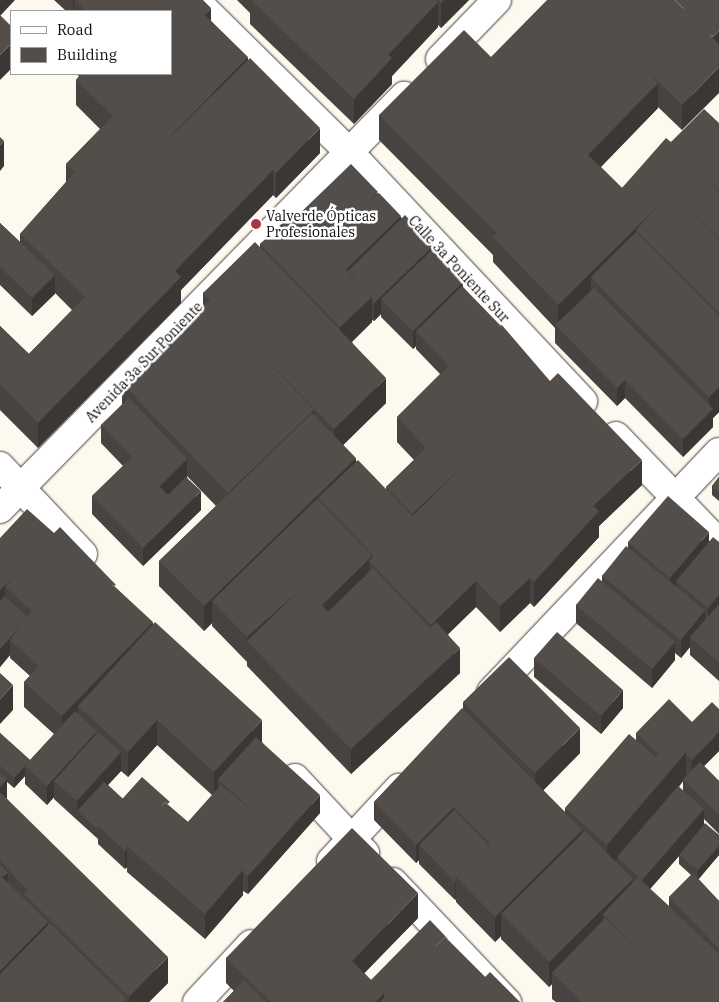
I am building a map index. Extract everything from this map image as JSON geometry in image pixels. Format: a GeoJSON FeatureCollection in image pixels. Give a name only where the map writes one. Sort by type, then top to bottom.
{"type":"FeatureCollection","features":[{"type":"Feature","properties":{"kind":"street","name":"Calle 3a Poniente Sur"},"geometry":{"type":"LineString","coordinates":[[195,0],[349,152],[719,543]]}},
{"type":"Feature","properties":{"kind":"street","name":"Avenida 3a Sur Poniente"},"geometry":{"type":"LineString","coordinates":[[0,509],[498,0]]}},
{"type":"Feature","properties":{"kind":"street"},"geometry":{"type":"LineString","coordinates":[[475,708],[719,452]]}},
{"type":"Feature","properties":{"kind":"street"},"geometry":{"type":"LineString","coordinates":[[0,466],[102,574]]}},
{"type":"Feature","properties":{"kind":"street"},"geometry":{"type":"LineString","coordinates":[[277,760],[507,1002]]}},
{"type":"Feature","properties":{"kind":"street"},"geometry":{"type":"LineString","coordinates":[[311,881],[420,766]]}},
{"type":"Feature","properties":{"kind":"street"},"geometry":{"type":"LineString","coordinates":[[197,1002],[271,924]]}},
{"type":"Feature","properties":{"kind":"building"},"geometry":{"type":"Polygon","coordinates":[[[75,0],[154,0],[144,10],[85,10],[75,0]]]}},
{"type":"Feature","properties":{"kind":"building"},"geometry":{"type":"Polygon","coordinates":[[[154,0],[203,0],[211,8],[205,15],[248,57],[152,155],[250,58],[320,128],[276,173],[273,170],[175,271],[181,277],[38,423],[0,383],[85,297],[20,234],[75,172],[66,164],[113,116],[76,80],[81,75],[172,75],[172,10],[144,10],[154,0]]]}},
{"type":"Feature","properties":{"kind":"building"},"geometry":{"type":"Polygon","coordinates":[[[251,0],[436,0],[438,2],[388,55],[392,58],[354,99],[251,0]]]}},
{"type":"Feature","properties":{"kind":"building"},"geometry":{"type":"Polygon","coordinates":[[[547,0],[675,0],[719,44],[719,67],[682,105],[650,73],[658,83],[588,155],[622,188],[666,138],[671,142],[704,109],[719,123],[719,190],[698,170],[719,191],[719,239],[672,192],[719,240],[719,313],[636,230],[657,207],[558,305],[493,237],[497,233],[379,115],[464,30],[491,57],[547,0]]]}},
{"type":"Feature","properties":{"kind":"building"},"geometry":{"type":"Polygon","coordinates":[[[675,0],[719,0],[719,31],[712,37],[675,0]]]}},
{"type":"Feature","properties":{"kind":"building"},"geometry":{"type":"Polygon","coordinates":[[[0,15],[10,25],[10,45],[0,55],[0,15]]]}},
{"type":"Feature","properties":{"kind":"building"},"geometry":{"type":"Polygon","coordinates":[[[0,137],[4,141],[0,145],[0,137]]]}},
{"type":"Feature","properties":{"kind":"building"},"geometry":{"type":"Polygon","coordinates":[[[351,164],[378,192],[364,206],[379,193],[401,216],[346,269],[296,217],[351,164]]]}},
{"type":"Feature","properties":{"kind":"building"},"geometry":{"type":"Polygon","coordinates":[[[293,213],[372,297],[340,327],[260,244],[293,213]]]}},
{"type":"Feature","properties":{"kind":"building"},"geometry":{"type":"Polygon","coordinates":[[[405,215],[434,245],[374,303],[372,302],[372,297],[348,271],[405,215]]]}},
{"type":"Feature","properties":{"kind":"building"},"geometry":{"type":"Polygon","coordinates":[[[0,223],[55,275],[32,298],[0,267],[0,223]]]}},
{"type":"Feature","properties":{"kind":"building"},"geometry":{"type":"Polygon","coordinates":[[[636,232],[719,316],[719,387],[709,397],[591,277],[636,232]]]}},
{"type":"Feature","properties":{"kind":"building"},"geometry":{"type":"Polygon","coordinates":[[[255,242],[386,378],[334,429],[223,314],[314,410],[228,493],[122,383],[210,300],[203,293],[255,242]]]}},
{"type":"Feature","properties":{"kind":"building"},"geometry":{"type":"Polygon","coordinates":[[[432,250],[463,282],[413,331],[381,299],[432,250]]]}},
{"type":"Feature","properties":{"kind":"building"},"geometry":{"type":"Polygon","coordinates":[[[462,286],[500,325],[456,368],[452,363],[449,366],[416,331],[462,286]]]}},
{"type":"Feature","properties":{"kind":"building"},"geometry":{"type":"Polygon","coordinates":[[[594,288],[713,409],[683,439],[625,380],[617,388],[555,325],[594,288]]]}},
{"type":"Feature","properties":{"kind":"building"},"geometry":{"type":"Polygon","coordinates":[[[501,324],[550,381],[558,373],[642,460],[593,506],[599,511],[534,582],[530,578],[500,606],[476,581],[431,625],[369,561],[374,556],[318,498],[358,460],[412,516],[475,455],[412,514],[386,487],[426,448],[397,417],[452,363],[456,368],[501,324]]]}},
{"type":"Feature","properties":{"kind":"building"},"geometry":{"type":"Polygon","coordinates":[[[0,326],[29,354],[0,383],[0,326]]]}},
{"type":"Feature","properties":{"kind":"building"},"geometry":{"type":"Polygon","coordinates":[[[129,398],[187,459],[160,486],[143,470],[168,495],[186,477],[201,491],[143,548],[92,496],[132,457],[101,425],[129,398]]]}},
{"type":"Feature","properties":{"kind":"building"},"geometry":{"type":"Polygon","coordinates":[[[312,413],[356,458],[204,606],[159,561],[312,413]]]}},
{"type":"Feature","properties":{"kind":"building"},"geometry":{"type":"Polygon","coordinates":[[[719,477],[719,492],[712,486],[719,477]]]}},
{"type":"Feature","properties":{"kind":"building"},"geometry":{"type":"Polygon","coordinates":[[[668,496],[709,532],[670,578],[628,542],[668,496]]]}},
{"type":"Feature","properties":{"kind":"building"},"geometry":{"type":"Polygon","coordinates":[[[317,499],[372,556],[322,605],[328,612],[373,568],[430,628],[436,622],[460,648],[351,749],[247,641],[304,586],[247,637],[212,601],[317,499]]]}},
{"type":"Feature","properties":{"kind":"building"},"geometry":{"type":"Polygon","coordinates":[[[27,509],[54,533],[60,527],[116,585],[113,585],[39,666],[10,640],[32,611],[5,587],[14,577],[0,590],[0,538],[27,509]]]}},
{"type":"Feature","properties":{"kind":"building"},"geometry":{"type":"Polygon","coordinates":[[[713,537],[719,542],[719,595],[708,608],[676,581],[713,537]]]}},
{"type":"Feature","properties":{"kind":"building"},"geometry":{"type":"Polygon","coordinates":[[[626,546],[705,610],[681,640],[602,576],[626,546]]]}},
{"type":"Feature","properties":{"kind":"building"},"geometry":{"type":"Polygon","coordinates":[[[598,578],[675,642],[652,669],[576,605],[598,578]]]}},
{"type":"Feature","properties":{"kind":"building"},"geometry":{"type":"Polygon","coordinates":[[[113,585],[153,622],[62,716],[24,682],[113,585]]]}},
{"type":"Feature","properties":{"kind":"building"},"geometry":{"type":"Polygon","coordinates":[[[4,596],[28,617],[19,629],[0,610],[0,599],[4,596]]]}},
{"type":"Feature","properties":{"kind":"building"},"geometry":{"type":"Polygon","coordinates":[[[719,604],[719,663],[690,637],[719,604]]]}},
{"type":"Feature","properties":{"kind":"building"},"geometry":{"type":"Polygon","coordinates":[[[0,610],[19,628],[0,649],[0,610]]]}},
{"type":"Feature","properties":{"kind":"building"},"geometry":{"type":"Polygon","coordinates":[[[155,622],[262,720],[214,772],[157,720],[128,752],[78,706],[155,622]]]}},
{"type":"Feature","properties":{"kind":"building"},"geometry":{"type":"Polygon","coordinates":[[[557,632],[623,690],[601,716],[534,658],[557,632]]]}},
{"type":"Feature","properties":{"kind":"building"},"geometry":{"type":"Polygon","coordinates":[[[509,657],[580,728],[535,773],[463,702],[509,657]]]}},
{"type":"Feature","properties":{"kind":"building"},"geometry":{"type":"Polygon","coordinates":[[[0,673],[13,685],[0,699],[0,673]]]}},
{"type":"Feature","properties":{"kind":"building"},"geometry":{"type":"Polygon","coordinates":[[[669,699],[692,722],[712,702],[719,709],[719,732],[692,760],[671,739],[658,754],[636,733],[669,699]]]}},
{"type":"Feature","properties":{"kind":"building"},"geometry":{"type":"Polygon","coordinates":[[[462,708],[543,790],[490,843],[454,807],[416,845],[374,802],[462,708]]]}},
{"type":"Feature","properties":{"kind":"building"},"geometry":{"type":"Polygon","coordinates":[[[75,711],[97,731],[47,786],[25,766],[75,711]]]}},
{"type":"Feature","properties":{"kind":"building"},"geometry":{"type":"Polygon","coordinates":[[[98,732],[121,752],[77,801],[54,781],[98,732]]]}},
{"type":"Feature","properties":{"kind":"building"},"geometry":{"type":"Polygon","coordinates":[[[0,733],[30,760],[14,778],[0,766],[0,733]]]}},
{"type":"Feature","properties":{"kind":"building"},"geometry":{"type":"Polygon","coordinates":[[[629,734],[656,757],[671,739],[686,752],[607,845],[565,808],[629,734]]]}},
{"type":"Feature","properties":{"kind":"building"},"geometry":{"type":"Polygon","coordinates":[[[256,737],[320,795],[248,876],[188,822],[221,785],[261,818],[218,779],[256,737]]]}},
{"type":"Feature","properties":{"kind":"building"},"geometry":{"type":"Polygon","coordinates":[[[700,762],[719,781],[719,815],[683,779],[700,762]]]}},
{"type":"Feature","properties":{"kind":"building"},"geometry":{"type":"Polygon","coordinates":[[[0,773],[7,779],[0,787],[0,773]]]}},
{"type":"Feature","properties":{"kind":"building"},"geometry":{"type":"Polygon","coordinates":[[[142,777],[170,802],[167,804],[165,802],[127,846],[125,851],[98,826],[142,777]]]}},
{"type":"Feature","properties":{"kind":"building"},"geometry":{"type":"Polygon","coordinates":[[[104,782],[123,799],[98,826],[98,829],[77,811],[104,782]]]}},
{"type":"Feature","properties":{"kind":"building"},"geometry":{"type":"Polygon","coordinates":[[[678,786],[704,809],[642,880],[617,857],[678,786]]]}},
{"type":"Feature","properties":{"kind":"building"},"geometry":{"type":"Polygon","coordinates":[[[543,790],[582,830],[495,917],[456,877],[543,790]]]}},
{"type":"Feature","properties":{"kind":"building"},"geometry":{"type":"Polygon","coordinates":[[[0,792],[168,957],[129,997],[24,894],[27,890],[0,860],[0,792]]]}},
{"type":"Feature","properties":{"kind":"building"},"geometry":{"type":"Polygon","coordinates":[[[165,802],[243,870],[205,914],[127,846],[165,802]]]}},
{"type":"Feature","properties":{"kind":"building"},"geometry":{"type":"Polygon","coordinates":[[[454,810],[488,844],[456,877],[455,882],[419,845],[454,810]]]}},
{"type":"Feature","properties":{"kind":"building"},"geometry":{"type":"Polygon","coordinates":[[[705,823],[719,835],[719,846],[698,870],[679,855],[705,823]]]}},
{"type":"Feature","properties":{"kind":"building"},"geometry":{"type":"Polygon","coordinates":[[[352,828],[418,893],[352,961],[384,993],[375,1002],[271,1002],[226,958],[352,828]]]}},
{"type":"Feature","properties":{"kind":"building"},"geometry":{"type":"Polygon","coordinates":[[[585,831],[633,879],[549,962],[501,914],[585,831]]]}},
{"type":"Feature","properties":{"kind":"building"},"geometry":{"type":"Polygon","coordinates":[[[0,864],[8,873],[2,877],[48,922],[0,971],[0,864]]]}},
{"type":"Feature","properties":{"kind":"building"},"geometry":{"type":"Polygon","coordinates":[[[693,873],[719,901],[719,949],[669,897],[693,873]]]}},
{"type":"Feature","properties":{"kind":"building"},"geometry":{"type":"Polygon","coordinates":[[[638,877],[719,954],[719,1002],[582,1002],[552,973],[605,918],[646,956],[603,914],[638,877]]]}},
{"type":"Feature","properties":{"kind":"building"},"geometry":{"type":"Polygon","coordinates":[[[430,920],[448,939],[445,937],[385,998],[384,993],[371,980],[430,920]]]}},
{"type":"Feature","properties":{"kind":"building"},"geometry":{"type":"Polygon","coordinates":[[[50,923],[126,998],[123,1002],[0,1002],[0,974],[50,923]]]}},
{"type":"Feature","properties":{"kind":"building"},"geometry":{"type":"Polygon","coordinates":[[[445,937],[485,977],[490,972],[520,1002],[380,1002],[445,937]]]}},
{"type":"Feature","properties":{"kind":"building"},"geometry":{"type":"Polygon","coordinates":[[[244,980],[266,1002],[223,1002],[244,980]]]}},
{"type":"Feature","properties":{"kind":"place","name":"Valverde Ópticas Profesionales"},"geometry":{"type":"Point","coordinates":[256,224]}}]}
